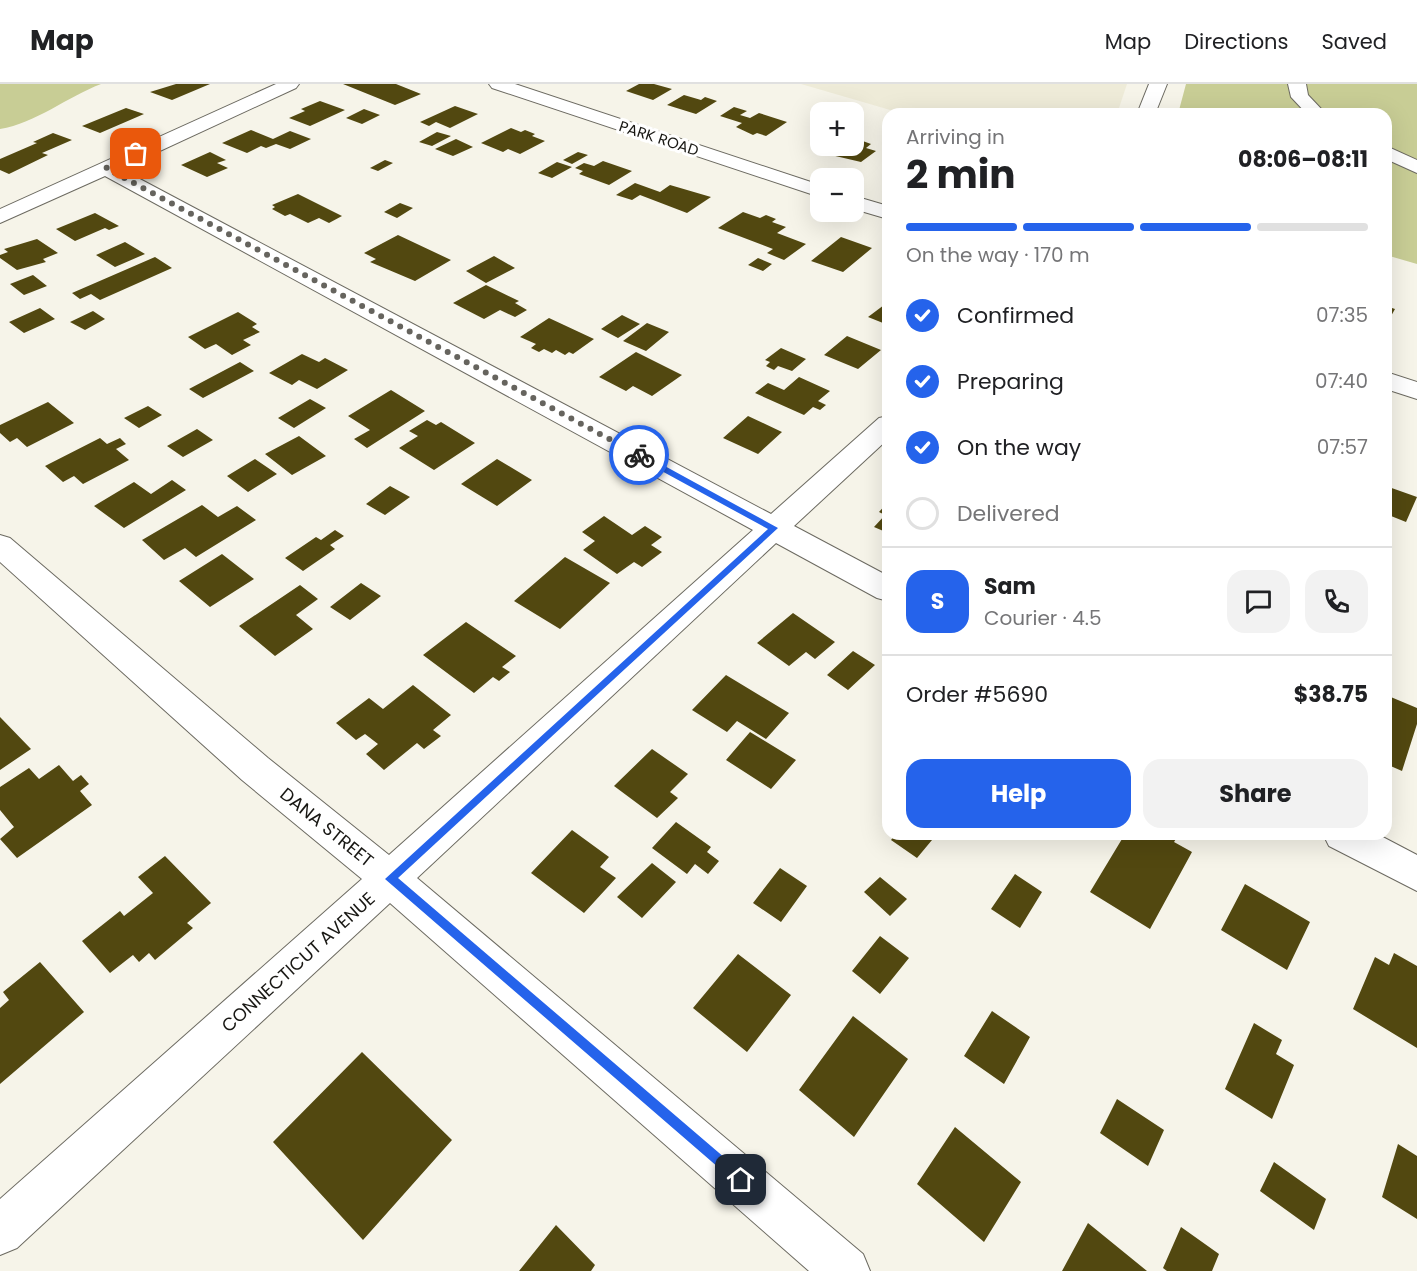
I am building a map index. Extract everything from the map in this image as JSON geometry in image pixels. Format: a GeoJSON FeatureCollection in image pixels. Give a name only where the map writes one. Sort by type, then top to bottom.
{"type":"FeatureCollection","features":[{"type":"Feature","properties":{"kind":"street"},"geometry":{"type":"LineString","coordinates":[[1,215],[290,84]]}},
{"type":"Feature","properties":{"kind":"street","name":"PARK ROAD"},"geometry":{"type":"LineString","coordinates":[[498,84],[810,188]]}},
{"type":"Feature","properties":{"kind":"street"},"geometry":{"type":"LineString","coordinates":[[1148,108],[1158,84]]}},
{"type":"Feature","properties":{"kind":"street"},"geometry":{"type":"LineString","coordinates":[[1297,84],[1300,97],[1311,108]]}},
{"type":"Feature","properties":{"kind":"street"},"geometry":{"type":"LineString","coordinates":[[1392,155],[1417,167]]}},
{"type":"Feature","properties":{"kind":"street"},"geometry":{"type":"LineString","coordinates":[[106,168],[882,587]]}},
{"type":"Feature","properties":{"kind":"street"},"geometry":{"type":"LineString","coordinates":[[864,205],[882,211]]}},
{"type":"Feature","properties":{"kind":"street"},"geometry":{"type":"LineString","coordinates":[[1392,382],[1417,391]]}},
{"type":"Feature","properties":{"kind":"street","name":"CONNECTICUT AVENUE"},"geometry":{"type":"LineString","coordinates":[[0,1231],[882,429]]}},
{"type":"Feature","properties":{"kind":"street","name":"DANA STREET"},"geometry":{"type":"LineString","coordinates":[[0,545],[255,770],[390,879],[846,1271]]}},
{"type":"Feature","properties":{"kind":"street"},"geometry":{"type":"LineString","coordinates":[[1353,840],[1417,874]]}},
{"type":"Feature","properties":{"kind":"shaded area"},"geometry":{"type":"Polygon","coordinates":[[[801,84],[1127,84],[1119,108],[883,108],[801,84]]]}},
{"type":"Feature","properties":{"kind":"green space"},"geometry":{"type":"Polygon","coordinates":[[[0,84],[101,84],[39,116],[0,129],[0,84]]]}},
{"type":"Feature","properties":{"kind":"green space"},"geometry":{"type":"Polygon","coordinates":[[[1186,84],[1417,84],[1417,264],[1392,257],[1392,108],[1180,108],[1186,84]]]}},
{"type":"Feature","properties":{"kind":"building"},"geometry":{"type":"Polygon","coordinates":[[[176,84],[210,84],[172,100],[150,92],[176,84]]]}},
{"type":"Feature","properties":{"kind":"building"},"geometry":{"type":"Polygon","coordinates":[[[343,84],[396,84],[421,94],[395,105],[343,84]]]}},
{"type":"Feature","properties":{"kind":"building"},"geometry":{"type":"Polygon","coordinates":[[[639,84],[654,84],[672,89],[653,100],[626,91],[639,84]]]}},
{"type":"Feature","properties":{"kind":"building"},"geometry":{"type":"Polygon","coordinates":[[[684,95],[701,100],[705,97],[717,101],[696,114],[667,105],[684,95]]]}},
{"type":"Feature","properties":{"kind":"building"},"geometry":{"type":"Polygon","coordinates":[[[320,101],[345,110],[310,126],[289,118],[305,111],[301,109],[320,101]]]}},
{"type":"Feature","properties":{"kind":"building"},"geometry":{"type":"Polygon","coordinates":[[[455,106],[478,114],[450,128],[436,122],[429,126],[420,122],[455,106]]]}},
{"type":"Feature","properties":{"kind":"building"},"geometry":{"type":"Polygon","coordinates":[[[734,107],[747,111],[740,115],[750,118],[759,113],[787,122],[766,136],[757,133],[753,135],[736,127],[742,123],[720,116],[734,107]]]}},
{"type":"Feature","properties":{"kind":"building"},"geometry":{"type":"Polygon","coordinates":[[[126,108],[144,114],[100,133],[82,126],[126,108]]]}},
{"type":"Feature","properties":{"kind":"building"},"geometry":{"type":"Polygon","coordinates":[[[364,109],[380,115],[362,124],[346,118],[364,109]]]}},
{"type":"Feature","properties":{"kind":"building"},"geometry":{"type":"Polygon","coordinates":[[[511,128],[521,132],[525,130],[535,134],[532,136],[545,141],[520,154],[508,149],[503,152],[481,143],[511,128]]]}},
{"type":"Feature","properties":{"kind":"building"},"geometry":{"type":"Polygon","coordinates":[[[251,130],[273,139],[290,131],[311,139],[290,149],[276,144],[266,148],[261,146],[247,153],[222,143],[251,130]]]}},
{"type":"Feature","properties":{"kind":"building"},"geometry":{"type":"Polygon","coordinates":[[[437,132],[451,136],[432,146],[419,142],[437,132]]]}},
{"type":"Feature","properties":{"kind":"building"},"geometry":{"type":"Polygon","coordinates":[[[53,133],[72,140],[42,153],[48,155],[9,174],[0,170],[0,159],[37,143],[33,142],[53,133]]]}},
{"type":"Feature","properties":{"kind":"building"},"geometry":{"type":"Polygon","coordinates":[[[456,139],[473,147],[453,156],[435,149],[456,139]]]}},
{"type":"Feature","properties":{"kind":"building"},"geometry":{"type":"Polygon","coordinates":[[[864,141],[871,144],[866,148],[876,151],[861,162],[835,156],[864,156],[864,141]]]}},
{"type":"Feature","properties":{"kind":"building"},"geometry":{"type":"Polygon","coordinates":[[[210,152],[226,160],[217,163],[228,168],[207,177],[181,165],[210,152]]]}},
{"type":"Feature","properties":{"kind":"building"},"geometry":{"type":"Polygon","coordinates":[[[578,152],[588,155],[572,164],[563,160],[578,152]]]}},
{"type":"Feature","properties":{"kind":"building"},"geometry":{"type":"Polygon","coordinates":[[[385,160],[393,163],[378,171],[370,168],[385,160]]]}},
{"type":"Feature","properties":{"kind":"building"},"geometry":{"type":"Polygon","coordinates":[[[603,161],[632,171],[609,185],[579,174],[583,171],[575,168],[584,163],[594,166],[603,161]]]}},
{"type":"Feature","properties":{"kind":"building"},"geometry":{"type":"Polygon","coordinates":[[[557,162],[572,167],[552,178],[538,173],[557,162]]]}},
{"type":"Feature","properties":{"kind":"building"},"geometry":{"type":"Polygon","coordinates":[[[635,183],[660,192],[670,185],[711,197],[687,213],[640,195],[632,200],[616,195],[635,183]]]}},
{"type":"Feature","properties":{"kind":"building"},"geometry":{"type":"Polygon","coordinates":[[[298,194],[342,216],[329,223],[319,218],[308,223],[290,214],[285,216],[272,209],[275,207],[272,205],[298,194]]]}},
{"type":"Feature","properties":{"kind":"building"},"geometry":{"type":"Polygon","coordinates":[[[400,203],[413,208],[397,218],[384,212],[400,203]]]}},
{"type":"Feature","properties":{"kind":"building"},"geometry":{"type":"Polygon","coordinates":[[[743,212],[760,218],[766,215],[776,219],[772,222],[786,227],[777,233],[806,244],[784,260],[767,253],[773,249],[718,228],[743,212]]]}},
{"type":"Feature","properties":{"kind":"building"},"geometry":{"type":"Polygon","coordinates":[[[95,213],[119,226],[109,230],[105,228],[75,241],[56,229],[95,213]]]}},
{"type":"Feature","properties":{"kind":"building"},"geometry":{"type":"Polygon","coordinates":[[[398,235],[451,260],[415,281],[370,262],[376,259],[364,253],[398,235]]]}},
{"type":"Feature","properties":{"kind":"building"},"geometry":{"type":"Polygon","coordinates":[[[841,237],[872,248],[843,272],[811,261],[841,237]]]}},
{"type":"Feature","properties":{"kind":"building"},"geometry":{"type":"Polygon","coordinates":[[[37,239],[58,253],[43,259],[46,262],[17,270],[0,258],[0,255],[8,252],[4,249],[37,239]]]}},
{"type":"Feature","properties":{"kind":"building"},"geometry":{"type":"Polygon","coordinates":[[[125,242],[145,254],[115,267],[96,255],[125,242]]]}},
{"type":"Feature","properties":{"kind":"building"},"geometry":{"type":"Polygon","coordinates":[[[494,256],[515,268],[486,283],[466,271],[494,256]]]}},
{"type":"Feature","properties":{"kind":"building"},"geometry":{"type":"Polygon","coordinates":[[[155,257],[172,268],[100,300],[91,294],[80,299],[72,293],[155,257]]]}},
{"type":"Feature","properties":{"kind":"building"},"geometry":{"type":"Polygon","coordinates":[[[758,258],[772,264],[763,271],[748,265],[758,258]]]}},
{"type":"Feature","properties":{"kind":"building"},"geometry":{"type":"Polygon","coordinates":[[[33,275],[47,286],[24,295],[10,284],[33,275]]]}},
{"type":"Feature","properties":{"kind":"building"},"geometry":{"type":"Polygon","coordinates":[[[486,285],[519,301],[515,303],[527,310],[515,317],[500,310],[484,319],[453,303],[486,285]]]}},
{"type":"Feature","properties":{"kind":"building"},"geometry":{"type":"Polygon","coordinates":[[[882,306],[882,323],[868,317],[882,306]]]}},
{"type":"Feature","properties":{"kind":"building"},"geometry":{"type":"Polygon","coordinates":[[[40,308],[55,319],[24,333],[9,322],[40,308]]]}},
{"type":"Feature","properties":{"kind":"building"},"geometry":{"type":"Polygon","coordinates":[[[93,311],[105,319],[85,330],[70,322],[93,311]]]}},
{"type":"Feature","properties":{"kind":"building"},"geometry":{"type":"Polygon","coordinates":[[[238,312],[257,324],[252,327],[260,332],[243,340],[251,345],[232,355],[216,344],[205,349],[188,337],[238,312]]]}},
{"type":"Feature","properties":{"kind":"building"},"geometry":{"type":"Polygon","coordinates":[[[622,315],[640,324],[618,338],[601,329],[622,315]]]}},
{"type":"Feature","properties":{"kind":"building"},"geometry":{"type":"Polygon","coordinates":[[[549,318],[594,339],[573,354],[569,352],[565,355],[556,350],[552,353],[544,349],[539,352],[531,348],[536,344],[520,337],[549,318]]]}},
{"type":"Feature","properties":{"kind":"building"},"geometry":{"type":"Polygon","coordinates":[[[647,323],[669,332],[646,351],[623,341],[647,323]]]}},
{"type":"Feature","properties":{"kind":"building"},"geometry":{"type":"Polygon","coordinates":[[[847,336],[881,350],[858,369],[824,355],[847,336]]]}},
{"type":"Feature","properties":{"kind":"building"},"geometry":{"type":"Polygon","coordinates":[[[781,348],[806,359],[792,371],[778,366],[774,370],[766,366],[770,362],[765,360],[781,348]]]}},
{"type":"Feature","properties":{"kind":"building"},"geometry":{"type":"Polygon","coordinates":[[[636,352],[682,375],[652,396],[633,386],[626,391],[599,377],[636,352]]]}},
{"type":"Feature","properties":{"kind":"building"},"geometry":{"type":"Polygon","coordinates":[[[302,354],[319,362],[325,358],[348,370],[317,389],[299,380],[292,385],[269,373],[302,354]]]}},
{"type":"Feature","properties":{"kind":"building"},"geometry":{"type":"Polygon","coordinates":[[[240,362],[254,371],[203,398],[189,389],[240,362]]]}},
{"type":"Feature","properties":{"kind":"building"},"geometry":{"type":"Polygon","coordinates":[[[799,377],[830,391],[818,401],[826,405],[820,410],[813,407],[804,415],[755,393],[768,383],[784,390],[799,377]]]}},
{"type":"Feature","properties":{"kind":"building"},"geometry":{"type":"Polygon","coordinates":[[[391,390],[425,411],[367,448],[354,439],[370,430],[348,416],[391,390]]]}},
{"type":"Feature","properties":{"kind":"building"},"geometry":{"type":"Polygon","coordinates":[[[310,399],[326,408],[294,428],[278,418],[310,399]]]}},
{"type":"Feature","properties":{"kind":"building"},"geometry":{"type":"Polygon","coordinates":[[[48,402],[74,423],[27,447],[17,438],[10,442],[0,433],[0,425],[48,402]]]}},
{"type":"Feature","properties":{"kind":"building"},"geometry":{"type":"Polygon","coordinates":[[[148,406],[162,415],[139,428],[124,418],[148,406]]]}},
{"type":"Feature","properties":{"kind":"building"},"geometry":{"type":"Polygon","coordinates":[[[748,416],[782,432],[758,454],[723,438],[748,416]]]}},
{"type":"Feature","properties":{"kind":"building"},"geometry":{"type":"Polygon","coordinates":[[[427,420],[436,425],[441,422],[475,443],[434,470],[399,448],[418,436],[409,431],[427,420]]]}},
{"type":"Feature","properties":{"kind":"building"},"geometry":{"type":"Polygon","coordinates":[[[197,429],[213,440],[183,457],[167,446],[197,429]]]}},
{"type":"Feature","properties":{"kind":"building"},"geometry":{"type":"Polygon","coordinates":[[[299,436],[326,456],[292,475],[265,454],[299,436]]]}},
{"type":"Feature","properties":{"kind":"building"},"geometry":{"type":"Polygon","coordinates":[[[100,438],[107,444],[120,438],[126,444],[116,449],[129,460],[83,484],[74,476],[63,482],[45,466],[100,438]]]}},
{"type":"Feature","properties":{"kind":"building"},"geometry":{"type":"Polygon","coordinates":[[[255,459],[277,474],[248,492],[227,476],[255,459]]]}},
{"type":"Feature","properties":{"kind":"building"},"geometry":{"type":"Polygon","coordinates":[[[497,459],[532,480],[497,506],[461,484],[497,459]]]}},
{"type":"Feature","properties":{"kind":"building"},"geometry":{"type":"Polygon","coordinates":[[[172,480],[186,490],[124,528],[94,506],[134,482],[151,494],[172,480]]]}},
{"type":"Feature","properties":{"kind":"building"},"geometry":{"type":"Polygon","coordinates":[[[390,486],[410,497],[385,515],[366,504],[390,486]]]}},
{"type":"Feature","properties":{"kind":"building"},"geometry":{"type":"Polygon","coordinates":[[[1392,488],[1417,497],[1406,522],[1392,516],[1392,488]]]}},
{"type":"Feature","properties":{"kind":"building"},"geometry":{"type":"Polygon","coordinates":[[[202,505],[218,517],[237,506],[256,520],[196,557],[185,548],[164,560],[142,540],[202,505]]]}},
{"type":"Feature","properties":{"kind":"building"},"geometry":{"type":"Polygon","coordinates":[[[604,516],[632,535],[645,526],[662,537],[651,545],[662,552],[642,567],[634,562],[617,574],[583,550],[595,541],[582,532],[604,516]]]}},
{"type":"Feature","properties":{"kind":"building"},"geometry":{"type":"Polygon","coordinates":[[[882,518],[882,530],[874,527],[882,518]]]}},
{"type":"Feature","properties":{"kind":"building"},"geometry":{"type":"Polygon","coordinates":[[[335,530],[344,536],[330,545],[335,549],[303,571],[285,558],[316,537],[321,540],[335,530]]]}},
{"type":"Feature","properties":{"kind":"building"},"geometry":{"type":"Polygon","coordinates":[[[222,554],[254,579],[210,607],[179,581],[222,554]]]}},
{"type":"Feature","properties":{"kind":"building"},"geometry":{"type":"Polygon","coordinates":[[[565,557],[610,583],[560,629],[514,601],[565,557]]]}},
{"type":"Feature","properties":{"kind":"building"},"geometry":{"type":"Polygon","coordinates":[[[361,583],[381,596],[350,620],[330,607],[361,583]]]}},
{"type":"Feature","properties":{"kind":"building"},"geometry":{"type":"Polygon","coordinates":[[[300,585],[318,599],[296,615],[313,629],[275,656],[239,626],[300,585]]]}},
{"type":"Feature","properties":{"kind":"building"},"geometry":{"type":"Polygon","coordinates":[[[793,613],[835,642],[815,659],[806,652],[789,666],[757,643],[793,613]]]}},
{"type":"Feature","properties":{"kind":"building"},"geometry":{"type":"Polygon","coordinates":[[[466,622],[516,656],[502,667],[510,672],[499,681],[493,677],[474,693],[423,655],[466,622]]]}},
{"type":"Feature","properties":{"kind":"building"},"geometry":{"type":"Polygon","coordinates":[[[853,651],[875,665],[848,690],[827,675],[853,651]]]}},
{"type":"Feature","properties":{"kind":"building"},"geometry":{"type":"Polygon","coordinates":[[[726,675],[789,713],[766,739],[737,721],[727,732],[692,710],[726,675]]]}},
{"type":"Feature","properties":{"kind":"building"},"geometry":{"type":"Polygon","coordinates":[[[413,685],[451,715],[433,730],[441,736],[424,749],[417,743],[384,770],[366,754],[378,744],[365,734],[356,740],[336,723],[369,698],[383,709],[413,685]]]}},
{"type":"Feature","properties":{"kind":"building"},"geometry":{"type":"Polygon","coordinates":[[[1392,698],[1417,708],[1417,724],[1402,771],[1392,767],[1392,698]]]}},
{"type":"Feature","properties":{"kind":"building"},"geometry":{"type":"Polygon","coordinates":[[[0,717],[31,749],[0,770],[0,717]]]}},
{"type":"Feature","properties":{"kind":"building"},"geometry":{"type":"Polygon","coordinates":[[[750,732],[796,760],[771,789],[726,760],[750,732]]]}},
{"type":"Feature","properties":{"kind":"building"},"geometry":{"type":"Polygon","coordinates":[[[652,749],[688,774],[670,792],[678,798],[657,818],[614,786],[652,749]]]}},
{"type":"Feature","properties":{"kind":"building"},"geometry":{"type":"Polygon","coordinates":[[[59,765],[73,781],[81,775],[89,784],[80,791],[92,805],[17,858],[0,839],[14,827],[0,810],[0,787],[29,768],[39,779],[59,765]]]}},
{"type":"Feature","properties":{"kind":"building"},"geometry":{"type":"Polygon","coordinates":[[[676,822],[711,847],[707,852],[719,861],[708,874],[695,864],[687,874],[652,848],[676,822]]]}},
{"type":"Feature","properties":{"kind":"building"},"geometry":{"type":"Polygon","coordinates":[[[572,830],[609,857],[600,867],[616,878],[584,913],[531,873],[572,830]]]}},
{"type":"Feature","properties":{"kind":"building"},"geometry":{"type":"Polygon","coordinates":[[[891,840],[932,840],[917,858],[891,840]]]}},
{"type":"Feature","properties":{"kind":"building"},"geometry":{"type":"Polygon","coordinates":[[[1121,840],[1175,840],[1174,842],[1192,852],[1150,929],[1090,892],[1121,840]]]}},
{"type":"Feature","properties":{"kind":"building"},"geometry":{"type":"Polygon","coordinates":[[[165,856],[211,903],[187,923],[193,928],[155,960],[149,953],[139,962],[133,955],[110,973],[82,941],[120,911],[124,916],[153,893],[138,877],[165,856]]]}},
{"type":"Feature","properties":{"kind":"building"},"geometry":{"type":"Polygon","coordinates":[[[652,863],[676,882],[642,918],[617,897],[652,863]]]}},
{"type":"Feature","properties":{"kind":"building"},"geometry":{"type":"Polygon","coordinates":[[[780,868],[807,886],[781,922],[753,903],[780,868]]]}},
{"type":"Feature","properties":{"kind":"building"},"geometry":{"type":"Polygon","coordinates":[[[1015,874],[1042,892],[1020,928],[991,909],[1015,874]]]}},
{"type":"Feature","properties":{"kind":"building"},"geometry":{"type":"Polygon","coordinates":[[[880,877],[907,899],[890,916],[864,892],[880,877]]]}},
{"type":"Feature","properties":{"kind":"building"},"geometry":{"type":"Polygon","coordinates":[[[1245,884],[1310,922],[1287,970],[1221,930],[1245,884]]]}},
{"type":"Feature","properties":{"kind":"building"},"geometry":{"type":"Polygon","coordinates":[[[880,936],[909,958],[880,994],[852,971],[880,936]]]}},
{"type":"Feature","properties":{"kind":"building"},"geometry":{"type":"Polygon","coordinates":[[[1394,953],[1417,966],[1417,1048],[1353,1009],[1375,957],[1389,965],[1394,953]]]}},
{"type":"Feature","properties":{"kind":"building"},"geometry":{"type":"Polygon","coordinates":[[[738,954],[791,995],[747,1052],[693,1008],[738,954]]]}},
{"type":"Feature","properties":{"kind":"building"},"geometry":{"type":"Polygon","coordinates":[[[40,962],[84,1012],[0,1084],[0,1008],[9,1000],[3,992],[40,962]]]}},
{"type":"Feature","properties":{"kind":"building"},"geometry":{"type":"Polygon","coordinates":[[[992,1011],[1030,1037],[1004,1084],[964,1056],[992,1011]]]}},
{"type":"Feature","properties":{"kind":"building"},"geometry":{"type":"Polygon","coordinates":[[[853,1016],[908,1059],[854,1137],[799,1090],[853,1016]]]}},
{"type":"Feature","properties":{"kind":"building"},"geometry":{"type":"Polygon","coordinates":[[[1254,1023],[1282,1040],[1276,1054],[1294,1065],[1272,1119],[1225,1089],[1254,1023]]]}},
{"type":"Feature","properties":{"kind":"building"},"geometry":{"type":"Polygon","coordinates":[[[362,1052],[452,1140],[363,1240],[273,1142],[362,1052]]]}},
{"type":"Feature","properties":{"kind":"building"},"geometry":{"type":"Polygon","coordinates":[[[1117,1099],[1164,1130],[1148,1166],[1100,1133],[1117,1099]]]}},
{"type":"Feature","properties":{"kind":"building"},"geometry":{"type":"Polygon","coordinates":[[[955,1127],[1021,1182],[984,1242],[917,1184],[955,1127]]]}},
{"type":"Feature","properties":{"kind":"building"},"geometry":{"type":"Polygon","coordinates":[[[1398,1144],[1417,1156],[1417,1219],[1382,1197],[1398,1144]]]}},
{"type":"Feature","properties":{"kind":"building"},"geometry":{"type":"Polygon","coordinates":[[[1274,1162],[1326,1199],[1314,1230],[1260,1191],[1274,1162]]]}},
{"type":"Feature","properties":{"kind":"building"},"geometry":{"type":"Polygon","coordinates":[[[1088,1223],[1147,1271],[1062,1271],[1088,1223]]]}},
{"type":"Feature","properties":{"kind":"building"},"geometry":{"type":"Polygon","coordinates":[[[556,1225],[595,1265],[591,1271],[519,1271],[556,1225]]]}},
{"type":"Feature","properties":{"kind":"building"},"geometry":{"type":"Polygon","coordinates":[[[1181,1227],[1219,1254],[1212,1271],[1167,1271],[1163,1268],[1181,1227]]]}},
{"type":"Feature","properties":{"kind":"way so far"},"geometry":{"type":"LineString","coordinates":[[136,154],[106,168],[639,455]]}},
{"type":"Feature","properties":{"kind":"route"},"geometry":{"type":"LineString","coordinates":[[639,455],[774,528],[390,879],[741,1180]]}}]}
